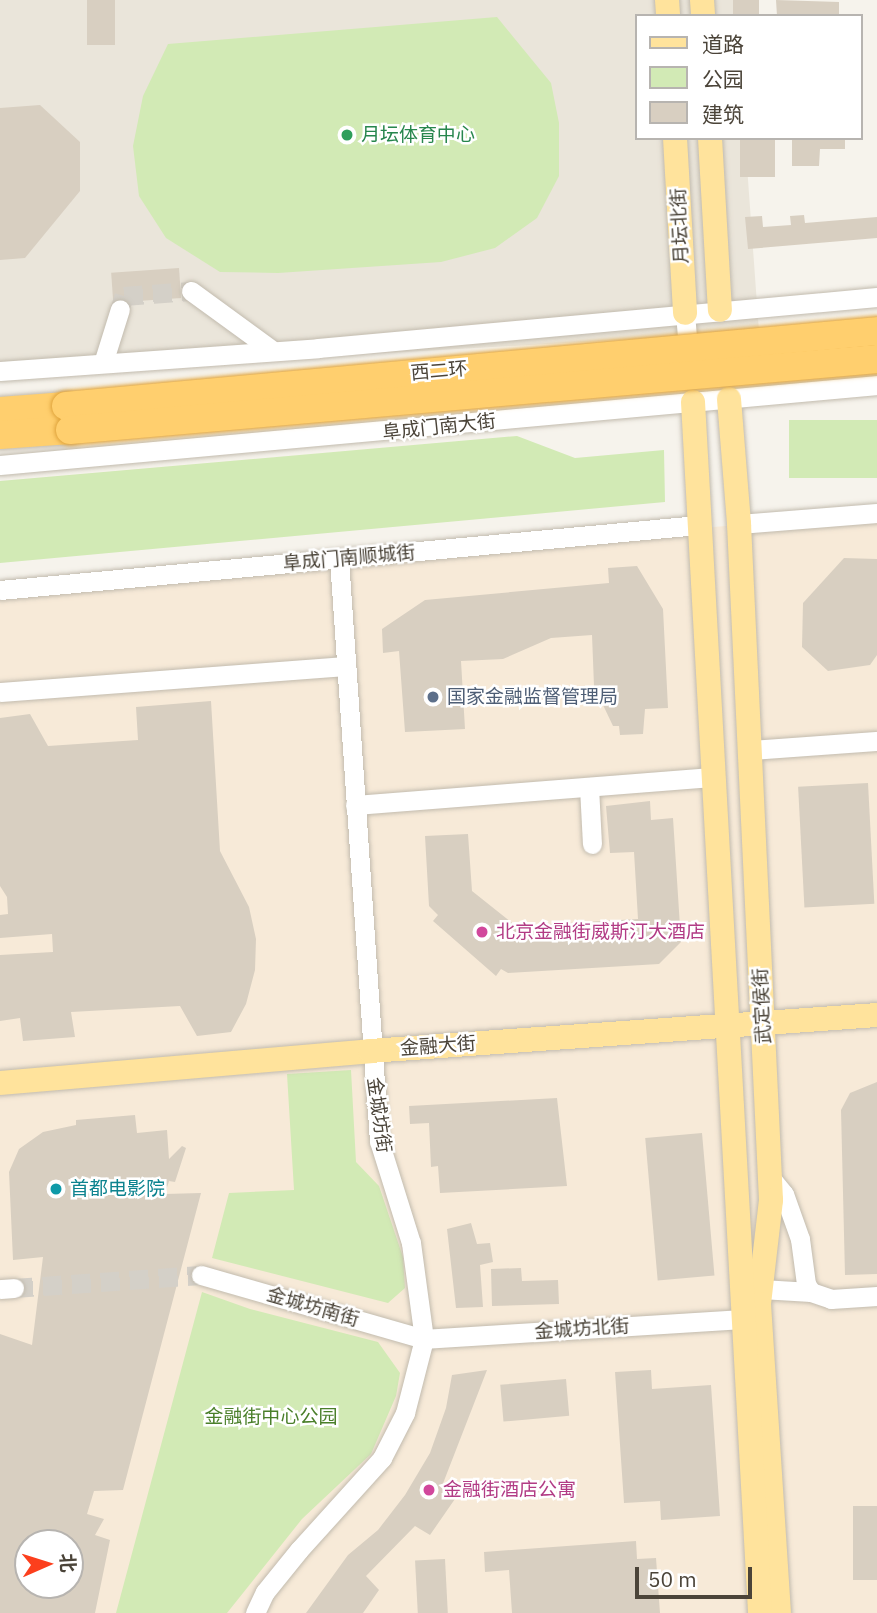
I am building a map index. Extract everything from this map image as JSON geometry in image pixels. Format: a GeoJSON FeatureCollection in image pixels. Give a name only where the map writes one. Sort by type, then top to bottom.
{"type":"FeatureCollection","features":[{"type":"Feature","properties":{"kind":"highway","name":"西二环"},"geometry":{"type":"LineString","coordinates":[[0,411],[877,331]]}},
{"type":"Feature","properties":{"kind":"highway","name":"西二环"},"geometry":{"type":"LineString","coordinates":[[0,435],[877,359]]}},
{"type":"Feature","properties":{"kind":"main road","name":"月坛北街"},"geometry":{"type":"LineString","coordinates":[[675,140],[685,313]]}},
{"type":"Feature","properties":{"kind":"main road","name":"月坛北街"},"geometry":{"type":"LineString","coordinates":[[710,140],[720,310]]}},
{"type":"Feature","properties":{"kind":"main road","name":"武定侯街"},"geometry":{"type":"LineString","coordinates":[[729,398],[739,524],[770,1177],[761,1289],[779,1613]]}},
{"type":"Feature","properties":{"kind":"main road","name":"武定侯街"},"geometry":{"type":"LineString","coordinates":[[693,402],[741,1319],[760,1613]]}},
{"type":"Feature","properties":{"kind":"main road","name":"金融大街"},"geometry":{"type":"LineString","coordinates":[[0,1083],[727,1023],[877,1015]]}},
{"type":"Feature","properties":{"kind":"street"},"geometry":{"type":"LineString","coordinates":[[191,291],[272,350]]}},
{"type":"Feature","properties":{"kind":"street"},"geometry":{"type":"LineString","coordinates":[[0,371],[104,360],[272,350],[877,297]]}},
{"type":"Feature","properties":{"kind":"street"},"geometry":{"type":"LineString","coordinates":[[797,304],[805,391]]}},
{"type":"Feature","properties":{"kind":"street"},"geometry":{"type":"LineString","coordinates":[[104,360],[120,309]]}},
{"type":"Feature","properties":{"kind":"street"},"geometry":{"type":"LineString","coordinates":[[720,310],[729,398]]}},
{"type":"Feature","properties":{"kind":"street"},"geometry":{"type":"LineString","coordinates":[[685,313],[693,402]]}},
{"type":"Feature","properties":{"kind":"street","name":"阜成门南大街"},"geometry":{"type":"LineString","coordinates":[[0,465],[877,385]]}},
{"type":"Feature","properties":{"kind":"street"},"geometry":{"type":"LineString","coordinates":[[739,524],[877,513]]}},
{"type":"Feature","properties":{"kind":"street","name":"阜成门南顺城街"},"geometry":{"type":"LineString","coordinates":[[0,590],[698,525]]}},
{"type":"Feature","properties":{"kind":"street","name":"金城坊街"},"geometry":{"type":"LineString","coordinates":[[255,1613],[291,1560],[382,1458],[405,1412],[424,1339],[411,1243],[379,1141],[370,1051],[339,559]]}},
{"type":"Feature","properties":{"kind":"street"},"geometry":{"type":"LineString","coordinates":[[0,692],[346,666]]}},
{"type":"Feature","properties":{"kind":"street"},"geometry":{"type":"LineString","coordinates":[[750,750],[877,741]]}},
{"type":"Feature","properties":{"kind":"street"},"geometry":{"type":"LineString","coordinates":[[355,805],[712,777]]}},
{"type":"Feature","properties":{"kind":"street"},"geometry":{"type":"LineString","coordinates":[[589,787],[592,844]]}},
{"type":"Feature","properties":{"kind":"street"},"geometry":{"type":"LineString","coordinates":[[770,1177],[784,1194],[796,1228],[806,1284],[811,1292]]}},
{"type":"Feature","properties":{"kind":"street","name":"金城坊南街"},"geometry":{"type":"LineString","coordinates":[[201,1275],[424,1339]]}},
{"type":"Feature","properties":{"kind":"street"},"geometry":{"type":"LineString","coordinates":[[761,1289],[811,1292],[831,1299],[877,1296]]}},
{"type":"Feature","properties":{"kind":"street","name":"金城坊北街"},"geometry":{"type":"LineString","coordinates":[[424,1339],[741,1319]]}},
{"type":"Feature","properties":{"kind":"shaded area"},"geometry":{"type":"Polygon","coordinates":[[[0,0],[735,0],[737,14],[636,14],[636,140],[745,140],[759,332],[0,375],[0,0]]]}},
{"type":"Feature","properties":{"kind":"shaded area"},"geometry":{"type":"Polygon","coordinates":[[[877,513],[877,1613],[0,1613],[0,588],[877,513]]]}},
{"type":"Feature","properties":{"kind":"green space","name":"月坛体育中心"},"geometry":{"type":"Polygon","coordinates":[[[497,17],[551,83],[559,123],[559,176],[537,218],[495,248],[441,262],[278,273],[220,272],[166,238],[139,196],[133,146],[143,96],[168,44],[497,17]]]}},
{"type":"Feature","properties":{"kind":"green space"},"geometry":{"type":"Polygon","coordinates":[[[789,420],[877,420],[877,478],[789,478],[789,420]]]}},
{"type":"Feature","properties":{"kind":"green space"},"geometry":{"type":"Polygon","coordinates":[[[517,436],[575,458],[664,450],[665,502],[0,563],[0,481],[517,436]]]}},
{"type":"Feature","properties":{"kind":"green space"},"geometry":{"type":"Polygon","coordinates":[[[351,1070],[356,1162],[379,1186],[403,1257],[405,1288],[388,1303],[212,1258],[229,1193],[294,1190],[287,1074],[351,1070]]]}},
{"type":"Feature","properties":{"kind":"green space","name":"金融街中心公园"},"geometry":{"type":"Polygon","coordinates":[[[202,1292],[250,1309],[378,1342],[400,1373],[396,1396],[371,1454],[302,1519],[227,1613],[116,1613],[202,1292]]]}},
{"type":"Feature","properties":{"kind":"building"},"geometry":{"type":"Polygon","coordinates":[[[87,0],[115,0],[115,45],[87,45],[87,0]]]}},
{"type":"Feature","properties":{"kind":"building"},"geometry":{"type":"Polygon","coordinates":[[[733,0],[759,0],[759,14],[733,14],[733,0]]]}},
{"type":"Feature","properties":{"kind":"building"},"geometry":{"type":"Polygon","coordinates":[[[776,0],[839,2],[839,14],[777,14],[776,0]]]}},
{"type":"Feature","properties":{"kind":"building"},"geometry":{"type":"Polygon","coordinates":[[[40,105],[80,142],[80,191],[25,258],[0,260],[0,108],[40,105]]]}},
{"type":"Feature","properties":{"kind":"building"},"geometry":{"type":"Polygon","coordinates":[[[740,140],[775,140],[775,177],[740,177],[740,140]]]}},
{"type":"Feature","properties":{"kind":"building"},"geometry":{"type":"Polygon","coordinates":[[[792,140],[845,140],[845,149],[820,149],[819,166],[792,166],[792,140]]]}},
{"type":"Feature","properties":{"kind":"building"},"geometry":{"type":"Polygon","coordinates":[[[804,215],[805,223],[877,217],[877,238],[748,249],[745,217],[762,216],[763,227],[791,225],[790,216],[804,215]]]}},
{"type":"Feature","properties":{"kind":"building"},"geometry":{"type":"Polygon","coordinates":[[[179,268],[181,298],[113,303],[111,273],[179,268]]]}},
{"type":"Feature","properties":{"kind":"building"},"geometry":{"type":"Polygon","coordinates":[[[844,558],[877,559],[877,655],[870,665],[828,671],[802,647],[803,603],[844,558]]]}},
{"type":"Feature","properties":{"kind":"building"},"geometry":{"type":"Polygon","coordinates":[[[637,566],[663,609],[668,708],[645,709],[643,734],[620,735],[619,726],[613,726],[594,686],[592,635],[551,638],[503,659],[461,661],[465,729],[405,732],[399,651],[383,653],[382,629],[425,600],[609,583],[608,568],[637,566]]]}},
{"type":"Feature","properties":{"kind":"building"},"geometry":{"type":"Polygon","coordinates":[[[211,701],[220,851],[249,907],[256,939],[255,970],[246,1004],[231,1032],[197,1036],[180,1006],[71,1012],[75,1037],[23,1041],[20,1018],[0,1021],[0,955],[53,952],[52,934],[0,938],[0,915],[8,914],[7,897],[0,886],[0,718],[30,714],[48,746],[138,740],[136,707],[211,701]]]}},
{"type":"Feature","properties":{"kind":"building"},"geometry":{"type":"Polygon","coordinates":[[[868,783],[874,904],[804,907],[798,787],[868,783]]]}},
{"type":"Feature","properties":{"kind":"building"},"geometry":{"type":"Polygon","coordinates":[[[650,801],[651,820],[673,818],[681,942],[659,964],[508,973],[501,969],[496,976],[433,921],[438,915],[429,906],[425,836],[468,834],[472,891],[516,926],[638,919],[634,852],[610,853],[606,806],[650,801]]]}},
{"type":"Feature","properties":{"kind":"building"},"geometry":{"type":"Polygon","coordinates":[[[877,1082],[877,1274],[845,1275],[841,1110],[850,1093],[877,1082]]]}},
{"type":"Feature","properties":{"kind":"building"},"geometry":{"type":"Polygon","coordinates":[[[557,1098],[567,1186],[440,1193],[438,1166],[431,1167],[429,1123],[410,1124],[409,1106],[557,1098]]]}},
{"type":"Feature","properties":{"kind":"building"},"geometry":{"type":"Polygon","coordinates":[[[135,1115],[137,1133],[167,1130],[169,1159],[182,1146],[186,1148],[175,1182],[169,1181],[165,1194],[201,1193],[123,1490],[94,1491],[87,1514],[104,1519],[95,1535],[110,1540],[95,1613],[0,1613],[0,1334],[32,1345],[43,1257],[13,1260],[9,1172],[19,1149],[43,1132],[76,1125],[76,1120],[135,1115]]]}},
{"type":"Feature","properties":{"kind":"building"},"geometry":{"type":"Polygon","coordinates":[[[702,1133],[714,1275],[658,1280],[645,1138],[702,1133]]]}},
{"type":"Feature","properties":{"kind":"building"},"geometry":{"type":"Polygon","coordinates":[[[471,1223],[477,1244],[490,1243],[493,1262],[480,1265],[483,1307],[456,1308],[447,1229],[471,1223]]]}},
{"type":"Feature","properties":{"kind":"building"},"geometry":{"type":"Polygon","coordinates":[[[521,1268],[522,1281],[558,1280],[559,1304],[492,1306],[491,1269],[521,1268]]]}},
{"type":"Feature","properties":{"kind":"building","name":"金融街酒店公寓"},"geometry":{"type":"Polygon","coordinates":[[[487,1370],[442,1486],[457,1496],[430,1535],[415,1526],[366,1576],[379,1590],[363,1613],[306,1613],[348,1555],[378,1530],[405,1495],[430,1453],[446,1408],[452,1375],[487,1370]]]}},
{"type":"Feature","properties":{"kind":"building"},"geometry":{"type":"Polygon","coordinates":[[[651,1370],[652,1389],[711,1385],[720,1516],[661,1520],[660,1501],[624,1503],[615,1372],[651,1370]]]}},
{"type":"Feature","properties":{"kind":"building"},"geometry":{"type":"Polygon","coordinates":[[[566,1379],[569,1416],[503,1422],[500,1385],[566,1379]]]}},
{"type":"Feature","properties":{"kind":"building"},"geometry":{"type":"Polygon","coordinates":[[[853,1506],[877,1506],[877,1580],[853,1580],[853,1506]]]}},
{"type":"Feature","properties":{"kind":"building"},"geometry":{"type":"Polygon","coordinates":[[[636,1541],[637,1559],[656,1558],[660,1613],[512,1613],[509,1570],[485,1572],[484,1552],[636,1541]]]}},
{"type":"Feature","properties":{"kind":"building"},"geometry":{"type":"Polygon","coordinates":[[[445,1559],[448,1613],[418,1613],[415,1561],[445,1559]]]}},
{"type":"Feature","properties":{"kind":"tunnel"},"geometry":{"type":"LineString","coordinates":[[120,309],[124,296],[191,291]]}},
{"type":"Feature","properties":{"kind":"tunnel"},"geometry":{"type":"LineString","coordinates":[[14,1288],[201,1275]]}},
{"type":"Feature","properties":{"kind":"place","name":"月坛体育中心"},"geometry":{"type":"Point","coordinates":[347,135]}},
{"type":"Feature","properties":{"kind":"place","name":"国家金融监督管理局"},"geometry":{"type":"Point","coordinates":[433,697]}},
{"type":"Feature","properties":{"kind":"place","name":"北京金融街威斯汀大酒店"},"geometry":{"type":"Point","coordinates":[482,932]}},
{"type":"Feature","properties":{"kind":"place","name":"首都电影院"},"geometry":{"type":"Point","coordinates":[56,1189]}},
{"type":"Feature","properties":{"kind":"place","name":"金融街酒店公寓"},"geometry":{"type":"Point","coordinates":[429,1490]}}]}
